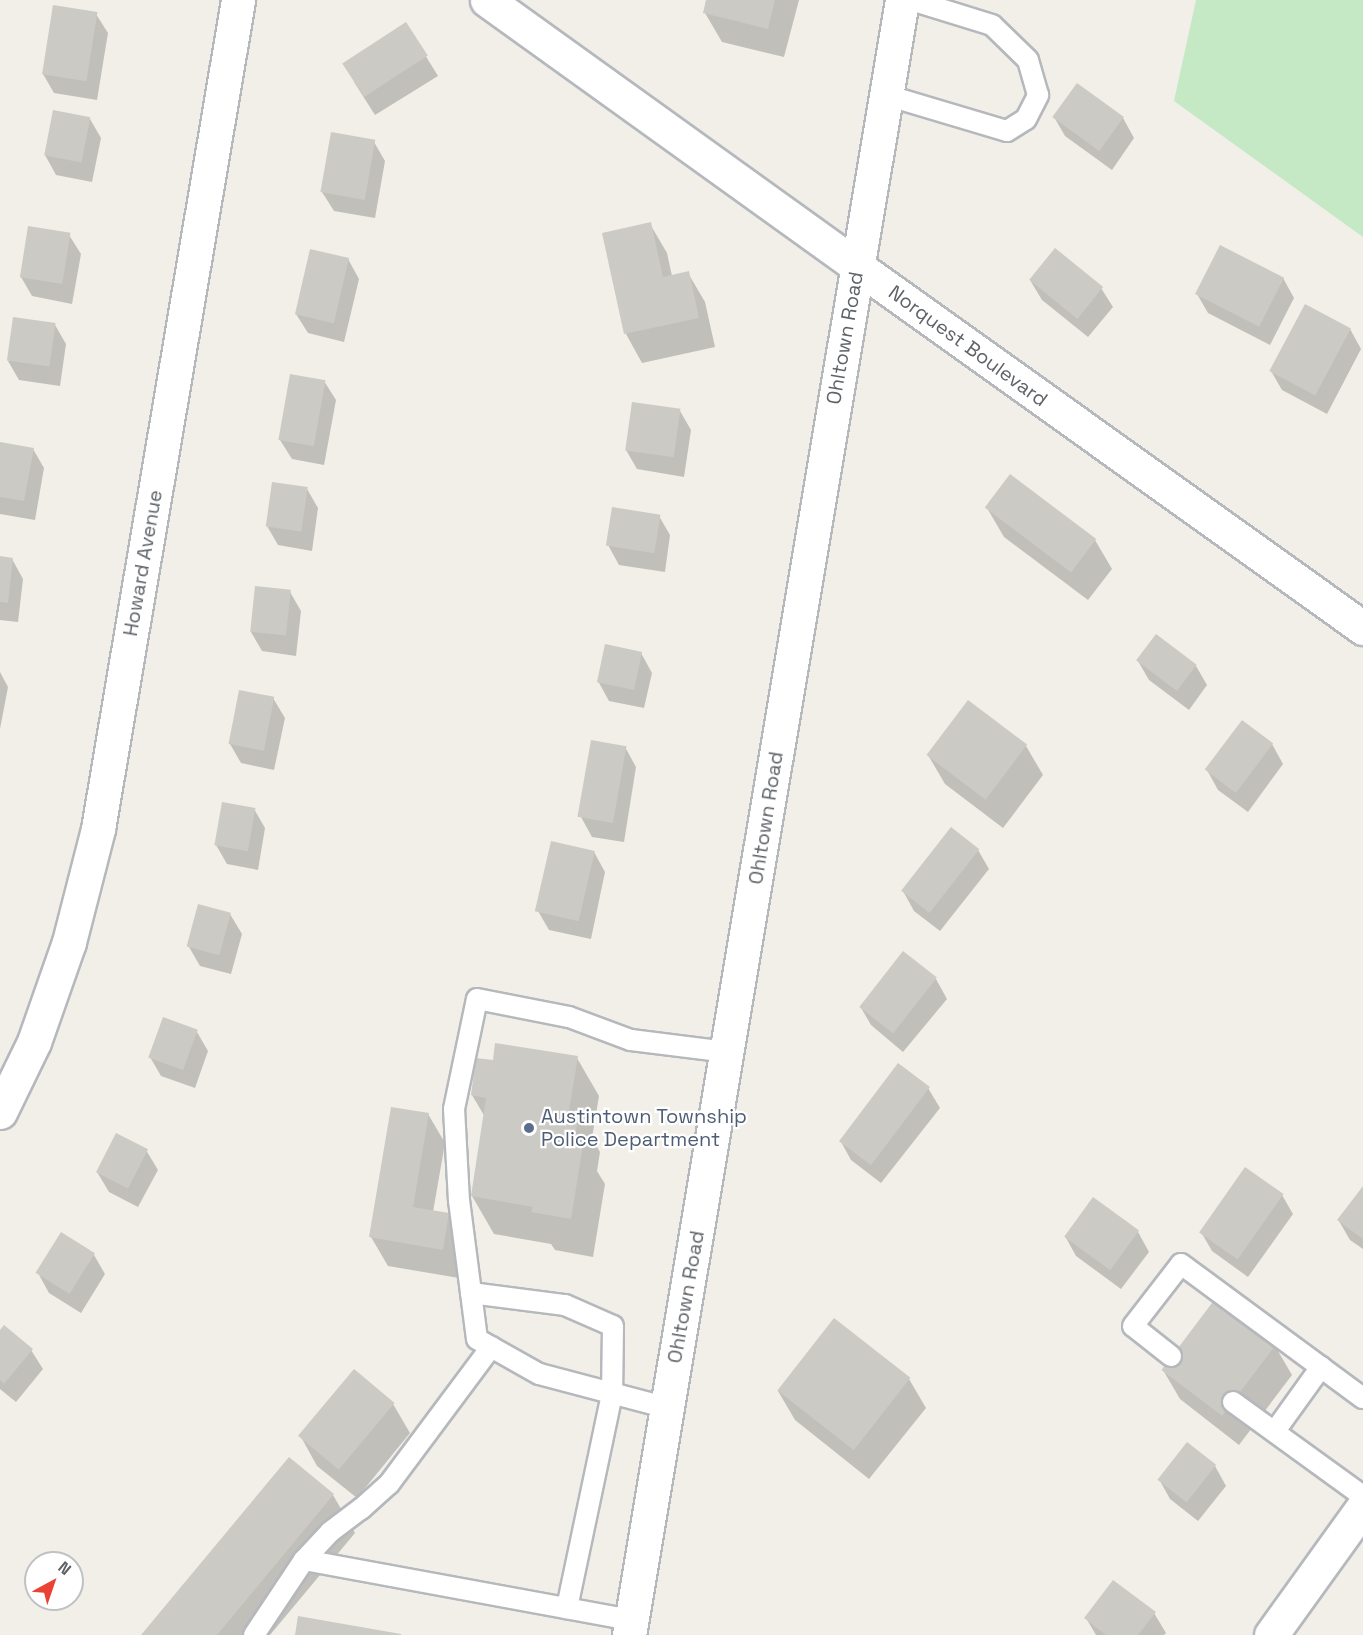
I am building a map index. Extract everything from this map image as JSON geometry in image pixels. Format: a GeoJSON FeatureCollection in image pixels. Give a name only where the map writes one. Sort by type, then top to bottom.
{"type":"FeatureCollection","features":[{"type":"Feature","properties":{"kind":"street","name":"Howard Avenue"},"geometry":{"type":"LineString","coordinates":[[0,1112],[34,1042],[69,942],[98,829],[238,0]]}},
{"type":"Feature","properties":{"kind":"street","name":"Norquest Boulevard"},"geometry":{"type":"LineString","coordinates":[[487,0],[1363,628]]}},
{"type":"Feature","properties":{"kind":"street","name":"Ohltown Road"},"geometry":{"type":"LineString","coordinates":[[630,1628],[902,0]]}},
{"type":"Feature","properties":{"kind":"street"},"geometry":{"type":"LineString","coordinates":[[1271,1635],[1363,1507]]}},
{"type":"Feature","properties":{"kind":"lane"},"geometry":{"type":"LineString","coordinates":[[886,95],[1007,131],[1026,119],[1038,95],[1028,60],[993,25],[911,0]]}},
{"type":"Feature","properties":{"kind":"lane"},"geometry":{"type":"LineString","coordinates":[[668,1408],[539,1374],[477,1339],[459,1201],[454,1109],[477,999],[569,1017],[631,1040],[728,1052]]}},
{"type":"Feature","properties":{"kind":"lane"},"geometry":{"type":"LineString","coordinates":[[1171,1356],[1133,1326],[1181,1264],[1363,1398]]}},
{"type":"Feature","properties":{"kind":"lane"},"geometry":{"type":"LineString","coordinates":[[471,1293],[565,1305],[613,1326],[612,1394],[567,1608]]}},
{"type":"Feature","properties":{"kind":"lane"},"geometry":{"type":"LineString","coordinates":[[254,1635],[304,1560],[330,1532],[389,1484],[491,1347]]}},
{"type":"Feature","properties":{"kind":"lane"},"geometry":{"type":"LineString","coordinates":[[1275,1431],[1321,1367]]}},
{"type":"Feature","properties":{"kind":"lane"},"geometry":{"type":"LineString","coordinates":[[1233,1402],[1363,1496]]}},
{"type":"Feature","properties":{"kind":"lane"},"geometry":{"type":"LineString","coordinates":[[304,1560],[567,1608],[630,1628]]}},
{"type":"Feature","properties":{"kind":"green space"},"geometry":{"type":"Polygon","coordinates":[[[1196,0],[1363,0],[1363,237],[1174,101],[1196,0]]]}},
{"type":"Feature","properties":{"kind":"building"},"geometry":{"type":"Polygon","coordinates":[[[706,0],[775,0],[768,29],[703,13],[706,0]]]}},
{"type":"Feature","properties":{"kind":"building"},"geometry":{"type":"Polygon","coordinates":[[[53,5],[97,12],[86,81],[42,74],[53,5]]]}},
{"type":"Feature","properties":{"kind":"building"},"geometry":{"type":"Polygon","coordinates":[[[406,22],[428,56],[364,97],[342,63],[406,22]]]}},
{"type":"Feature","properties":{"kind":"building"},"geometry":{"type":"Polygon","coordinates":[[[1077,83],[1124,117],[1099,151],[1052,117],[1077,83]]]}},
{"type":"Feature","properties":{"kind":"building"},"geometry":{"type":"Polygon","coordinates":[[[53,110],[90,117],[82,162],[44,155],[53,110]]]}},
{"type":"Feature","properties":{"kind":"building"},"geometry":{"type":"Polygon","coordinates":[[[331,132],[375,140],[365,200],[320,192],[331,132]]]}},
{"type":"Feature","properties":{"kind":"building"},"geometry":{"type":"Polygon","coordinates":[[[651,222],[663,277],[689,271],[699,318],[624,334],[602,233],[651,222]]]}},
{"type":"Feature","properties":{"kind":"building"},"geometry":{"type":"Polygon","coordinates":[[[28,226],[70,233],[62,284],[20,277],[28,226]]]}},
{"type":"Feature","properties":{"kind":"building"},"geometry":{"type":"Polygon","coordinates":[[[1220,245],[1284,278],[1259,327],[1195,294],[1220,245]]]}},
{"type":"Feature","properties":{"kind":"building"},"geometry":{"type":"Polygon","coordinates":[[[1055,248],[1103,287],[1077,319],[1029,280],[1055,248]]]}},
{"type":"Feature","properties":{"kind":"building"},"geometry":{"type":"Polygon","coordinates":[[[310,249],[349,258],[334,323],[295,314],[310,249]]]}},
{"type":"Feature","properties":{"kind":"building"},"geometry":{"type":"Polygon","coordinates":[[[1305,304],[1351,328],[1315,396],[1269,371],[1305,304]]]}},
{"type":"Feature","properties":{"kind":"building"},"geometry":{"type":"Polygon","coordinates":[[[13,317],[56,323],[49,367],[7,361],[13,317]]]}},
{"type":"Feature","properties":{"kind":"building"},"geometry":{"type":"Polygon","coordinates":[[[290,374],[325,380],[314,446],[278,440],[290,374]]]}},
{"type":"Feature","properties":{"kind":"building"},"geometry":{"type":"Polygon","coordinates":[[[632,402],[681,409],[674,457],[625,451],[632,402]]]}},
{"type":"Feature","properties":{"kind":"building"},"geometry":{"type":"Polygon","coordinates":[[[0,442],[34,448],[24,501],[0,497],[0,442]]]}},
{"type":"Feature","properties":{"kind":"building"},"geometry":{"type":"Polygon","coordinates":[[[1010,474],[1096,539],[1071,573],[985,508],[1010,474]]]}},
{"type":"Feature","properties":{"kind":"building"},"geometry":{"type":"Polygon","coordinates":[[[272,482],[308,487],[301,532],[266,527],[272,482]]]}},
{"type":"Feature","properties":{"kind":"building"},"geometry":{"type":"Polygon","coordinates":[[[612,507],[660,515],[654,553],[606,546],[612,507]]]}},
{"type":"Feature","properties":{"kind":"building"},"geometry":{"type":"Polygon","coordinates":[[[0,556],[13,558],[8,603],[0,602],[0,556]]]}},
{"type":"Feature","properties":{"kind":"building"},"geometry":{"type":"Polygon","coordinates":[[[255,586],[291,590],[286,636],[250,632],[255,586]]]}},
{"type":"Feature","properties":{"kind":"building"},"geometry":{"type":"Polygon","coordinates":[[[1156,634],[1197,665],[1177,691],[1136,660],[1156,634]]]}},
{"type":"Feature","properties":{"kind":"building"},"geometry":{"type":"Polygon","coordinates":[[[605,644],[642,652],[634,690],[597,682],[605,644]]]}},
{"type":"Feature","properties":{"kind":"building"},"geometry":{"type":"Polygon","coordinates":[[[239,690],[274,697],[264,751],[229,744],[239,690]]]}},
{"type":"Feature","properties":{"kind":"building"},"geometry":{"type":"Polygon","coordinates":[[[968,700],[1027,745],[986,800],[926,755],[968,700]]]}},
{"type":"Feature","properties":{"kind":"building"},"geometry":{"type":"Polygon","coordinates":[[[1242,720],[1273,743],[1236,793],[1205,770],[1242,720]]]}},
{"type":"Feature","properties":{"kind":"building"},"geometry":{"type":"Polygon","coordinates":[[[591,740],[626,746],[613,823],[577,817],[591,740]]]}},
{"type":"Feature","properties":{"kind":"building"},"geometry":{"type":"Polygon","coordinates":[[[222,802],[255,808],[248,851],[214,845],[222,802]]]}},
{"type":"Feature","properties":{"kind":"building"},"geometry":{"type":"Polygon","coordinates":[[[951,827],[979,849],[929,913],[901,891],[951,827]]]}},
{"type":"Feature","properties":{"kind":"building"},"geometry":{"type":"Polygon","coordinates":[[[551,841],[595,851],[579,921],[535,911],[551,841]]]}},
{"type":"Feature","properties":{"kind":"building"},"geometry":{"type":"Polygon","coordinates":[[[198,904],[231,913],[219,955],[187,947],[198,904]]]}},
{"type":"Feature","properties":{"kind":"building"},"geometry":{"type":"Polygon","coordinates":[[[903,951],[937,977],[893,1033],[859,1007],[903,951]]]}},
{"type":"Feature","properties":{"kind":"building"},"geometry":{"type":"Polygon","coordinates":[[[163,1017],[198,1030],[183,1070],[148,1057],[163,1017]]]}},
{"type":"Feature","properties":{"kind":"building","name":"Austintown Township Police Department"},"geometry":{"type":"Polygon","coordinates":[[[495,1043],[578,1056],[569,1111],[579,1113],[574,1143],[583,1145],[571,1219],[531,1212],[533,1207],[471,1196],[486,1098],[471,1095],[476,1058],[493,1060],[495,1043]]]}},
{"type":"Feature","properties":{"kind":"building"},"geometry":{"type":"Polygon","coordinates":[[[898,1063],[930,1087],[871,1165],[839,1141],[898,1063]]]}},
{"type":"Feature","properties":{"kind":"building"},"geometry":{"type":"Polygon","coordinates":[[[391,1107],[429,1113],[413,1207],[449,1213],[443,1250],[369,1237],[391,1107]]]}},
{"type":"Feature","properties":{"kind":"building"},"geometry":{"type":"Polygon","coordinates":[[[116,1133],[148,1149],[128,1189],[96,1172],[116,1133]]]}},
{"type":"Feature","properties":{"kind":"building"},"geometry":{"type":"Polygon","coordinates":[[[1245,1167],[1284,1194],[1238,1259],[1199,1233],[1245,1167]]]}},
{"type":"Feature","properties":{"kind":"building"},"geometry":{"type":"Polygon","coordinates":[[[1363,1186],[1363,1239],[1337,1220],[1363,1186]]]}},
{"type":"Feature","properties":{"kind":"building"},"geometry":{"type":"Polygon","coordinates":[[[1093,1197],[1139,1231],[1110,1270],[1064,1237],[1093,1197]]]}},
{"type":"Feature","properties":{"kind":"building"},"geometry":{"type":"Polygon","coordinates":[[[61,1232],[95,1253],[69,1294],[36,1273],[61,1232]]]}},
{"type":"Feature","properties":{"kind":"building"},"geometry":{"type":"Polygon","coordinates":[[[1215,1299],[1276,1345],[1222,1416],[1161,1370],[1215,1299]]]}},
{"type":"Feature","properties":{"kind":"building"},"geometry":{"type":"Polygon","coordinates":[[[834,1318],[910,1378],[854,1450],[777,1390],[834,1318]]]}},
{"type":"Feature","properties":{"kind":"building"},"geometry":{"type":"Polygon","coordinates":[[[4,1325],[33,1349],[4,1384],[0,1380],[0,1330],[4,1325]]]}},
{"type":"Feature","properties":{"kind":"building"},"geometry":{"type":"Polygon","coordinates":[[[354,1369],[395,1403],[339,1470],[298,1436],[354,1369]]]}},
{"type":"Feature","properties":{"kind":"building"},"geometry":{"type":"Polygon","coordinates":[[[1187,1442],[1216,1465],[1187,1503],[1157,1480],[1187,1442]]]}},
{"type":"Feature","properties":{"kind":"building"},"geometry":{"type":"Polygon","coordinates":[[[289,1457],[334,1494],[217,1635],[141,1635],[289,1457]]]}},
{"type":"Feature","properties":{"kind":"building"},"geometry":{"type":"Polygon","coordinates":[[[1113,1580],[1156,1612],[1138,1635],[1106,1635],[1084,1618],[1113,1580]]]}},
{"type":"Feature","properties":{"kind":"building"},"geometry":{"type":"Polygon","coordinates":[[[298,1616],[401,1634],[401,1635],[295,1635],[298,1616]]]}},
{"type":"Feature","properties":{"kind":"place","name":"Austintown Township Police Department"},"geometry":{"type":"Point","coordinates":[529,1128]}}]}
